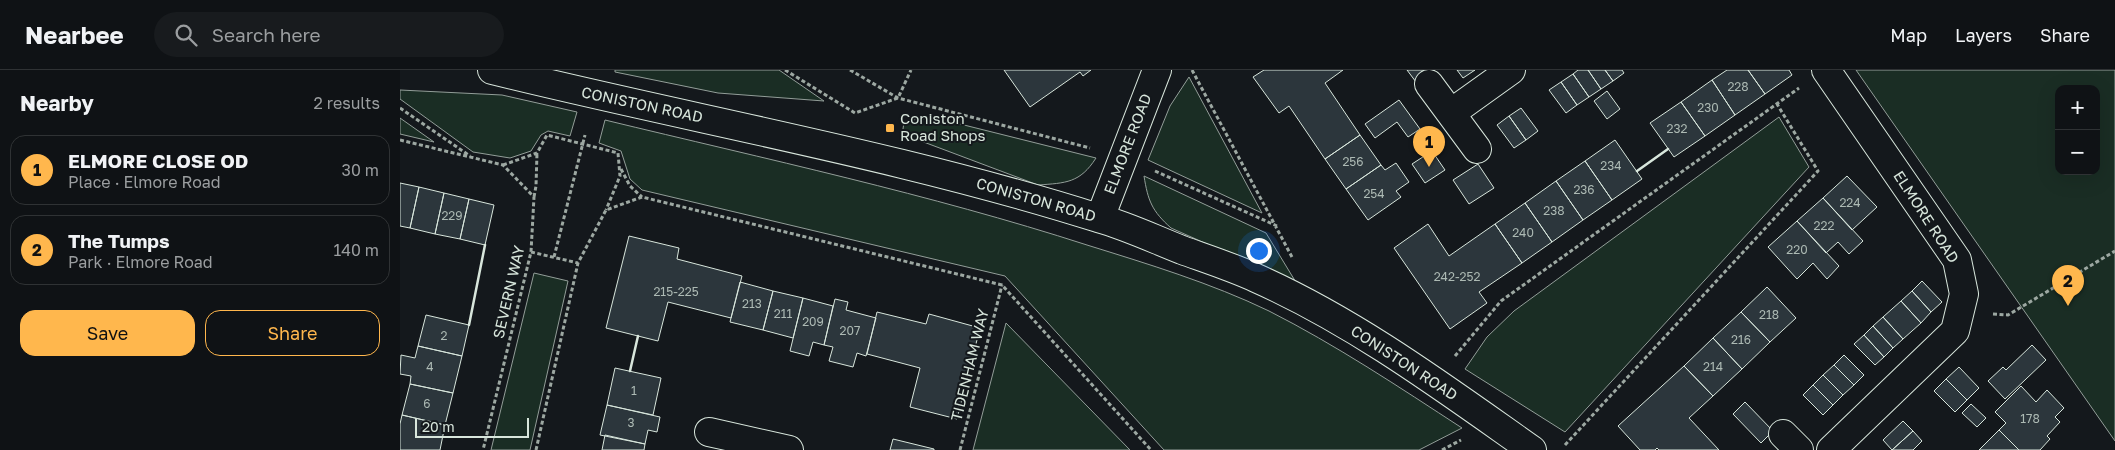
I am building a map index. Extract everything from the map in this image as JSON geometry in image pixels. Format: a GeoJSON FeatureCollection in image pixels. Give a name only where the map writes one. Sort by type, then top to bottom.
{"type":"FeatureCollection","features":[{"type":"Feature","properties":{"kind":"street","name":"CONISTON ROAD"},"geometry":{"type":"LineString","coordinates":[[492,70],[936,171],[1100,218],[1255,278],[1317,308],[1438,383],[1532,450]]}},
{"type":"Feature","properties":{"kind":"street","name":"ELMORE ROAD"},"geometry":{"type":"LineString","coordinates":[[1100,218],[1158,70]]}},
{"type":"Feature","properties":{"kind":"street"},"geometry":{"type":"LineString","coordinates":[[1451,114],[1512,70]]}},
{"type":"Feature","properties":{"kind":"street","name":"ELMORE ROAD"},"geometry":{"type":"LineString","coordinates":[[1826,70],[1957,260],[1964,294],[1955,331],[1831,450]]}},
{"type":"Feature","properties":{"kind":"street"},"geometry":{"type":"LineString","coordinates":[[1429,84],[1477,148]]}},
{"type":"Feature","properties":{"kind":"street"},"geometry":{"type":"LineString","coordinates":[[709,432],[749,446],[789,450]]}},
{"type":"Feature","properties":{"kind":"path"},"geometry":{"type":"LineString","coordinates":[[785,70],[854,114],[898,98],[911,70]]}},
{"type":"Feature","properties":{"kind":"path"},"geometry":{"type":"LineString","coordinates":[[850,70],[898,98],[1123,157],[1277,226]]}},
{"type":"Feature","properties":{"kind":"path"},"geometry":{"type":"LineString","coordinates":[[1192,70],[1293,259]]}},
{"type":"Feature","properties":{"kind":"path"},"geometry":{"type":"LineString","coordinates":[[1438,383],[1456,354],[1501,302],[1800,87]]}},
{"type":"Feature","properties":{"kind":"path"},"geometry":{"type":"LineString","coordinates":[[1560,450],[1818,171],[1777,104]]}},
{"type":"Feature","properties":{"kind":"path"},"geometry":{"type":"LineString","coordinates":[[400,108],[472,157]]}},
{"type":"Feature","properties":{"kind":"path"},"geometry":{"type":"LineString","coordinates":[[503,165],[537,153],[547,135],[618,153],[620,169],[620,176],[606,210],[578,263],[536,450]]}},
{"type":"Feature","properties":{"kind":"path"},"geometry":{"type":"LineString","coordinates":[[554,257],[585,135]]}},
{"type":"Feature","properties":{"kind":"path"},"geometry":{"type":"LineString","coordinates":[[400,140],[503,165],[534,197]]}},
{"type":"Feature","properties":{"kind":"path","name":"SEVERN WAY"},"geometry":{"type":"LineString","coordinates":[[484,450],[531,252],[537,153]]}},
{"type":"Feature","properties":{"kind":"path"},"geometry":{"type":"LineString","coordinates":[[620,169],[630,186],[642,197],[1002,285],[1151,450]]}},
{"type":"Feature","properties":{"kind":"path"},"geometry":{"type":"LineString","coordinates":[[606,210],[642,197]]}},
{"type":"Feature","properties":{"kind":"path"},"geometry":{"type":"LineString","coordinates":[[1959,312],[2008,315],[2115,251]]}},
{"type":"Feature","properties":{"kind":"path"},"geometry":{"type":"LineString","coordinates":[[531,252],[578,263]]}},
{"type":"Feature","properties":{"kind":"path","name":"TIDENHAM WAY"},"geometry":{"type":"LineString","coordinates":[[960,450],[1002,285]]}},
{"type":"Feature","properties":{"kind":"green space"},"geometry":{"type":"Polygon","coordinates":[[[615,70],[779,70],[824,101],[718,93],[615,72],[615,70]]]}},
{"type":"Feature","properties":{"kind":"green space"},"geometry":{"type":"Polygon","coordinates":[[[1856,70],[2115,70],[2115,441],[1856,70]]]}},
{"type":"Feature","properties":{"kind":"green space"},"geometry":{"type":"Polygon","coordinates":[[[1189,77],[1262,213],[1148,160],[1170,106],[1189,77]]]}},
{"type":"Feature","properties":{"kind":"green space"},"geometry":{"type":"Polygon","coordinates":[[[400,90],[502,95],[577,112],[570,136],[548,131],[541,135],[531,151],[510,158],[473,152],[400,99],[400,90]]]}},
{"type":"Feature","properties":{"kind":"green space"},"geometry":{"type":"Polygon","coordinates":[[[1779,117],[1809,167],[1565,432],[1465,369],[1487,337],[1514,311],[1779,117]]]}},
{"type":"Feature","properties":{"kind":"green space"},"geometry":{"type":"Polygon","coordinates":[[[400,118],[434,142],[400,134],[400,118]]]}},
{"type":"Feature","properties":{"kind":"green space"},"geometry":{"type":"Polygon","coordinates":[[[918,119],[940,119],[1096,158],[1078,177],[1064,182],[1038,185],[905,135],[903,129],[904,122],[918,119]]]}},
{"type":"Feature","properties":{"kind":"green space"},"geometry":{"type":"Polygon","coordinates":[[[605,120],[968,209],[1110,252],[1202,283],[1247,301],[1294,324],[1367,367],[1462,428],[1419,450],[1164,450],[1005,276],[642,190],[630,179],[621,151],[599,143],[605,120]]]}},
{"type":"Feature","properties":{"kind":"green space"},"geometry":{"type":"Polygon","coordinates":[[[1144,176],[1266,233],[1297,284],[1171,228],[1155,211],[1147,192],[1144,176]]]}},
{"type":"Feature","properties":{"kind":"green space"},"geometry":{"type":"Polygon","coordinates":[[[534,273],[568,281],[530,450],[491,450],[534,273]]]}},
{"type":"Feature","properties":{"kind":"green space"},"geometry":{"type":"Polygon","coordinates":[[[1006,323],[1130,450],[973,450],[1006,323]]]}},
{"type":"Feature","properties":{"kind":"building"},"geometry":{"type":"Polygon","coordinates":[[[1004,70],[1091,70],[1083,76],[1080,72],[1030,107],[1004,70]]]}},
{"type":"Feature","properties":{"kind":"building"},"geometry":{"type":"Polygon","coordinates":[[[1264,70],[1343,70],[1325,83],[1360,135],[1325,159],[1289,106],[1279,113],[1253,77],[1264,70]]]}},
{"type":"Feature","properties":{"kind":"building"},"geometry":{"type":"Polygon","coordinates":[[[1407,70],[1426,70],[1429,74],[1416,82],[1407,70]]]}},
{"type":"Feature","properties":{"kind":"building"},"geometry":{"type":"Polygon","coordinates":[[[1457,70],[1475,70],[1463,78],[1457,70]]]}},
{"type":"Feature","properties":{"kind":"building"},"geometry":{"type":"Polygon","coordinates":[[[1578,70],[1588,70],[1601,89],[1589,97],[1573,74],[1578,70]]]}},
{"type":"Feature","properties":{"kind":"building"},"geometry":{"type":"Polygon","coordinates":[[[1588,70],[1605,70],[1613,81],[1601,89],[1588,70]]]}},
{"type":"Feature","properties":{"kind":"building"},"geometry":{"type":"Polygon","coordinates":[[[1605,70],[1622,70],[1624,73],[1613,81],[1605,70]]]}},
{"type":"Feature","properties":{"kind":"building"},"geometry":{"type":"Polygon","coordinates":[[[1727,70],[1748,70],[1765,94],[1735,115],[1712,80],[1727,70]]]}},
{"type":"Feature","properties":{"kind":"building"},"geometry":{"type":"Polygon","coordinates":[[[1748,70],[1789,70],[1792,75],[1765,94],[1748,70]]]}},
{"type":"Feature","properties":{"kind":"building"},"geometry":{"type":"Polygon","coordinates":[[[1573,74],[1589,97],[1577,105],[1561,82],[1573,74]]]}},
{"type":"Feature","properties":{"kind":"building"},"geometry":{"type":"Polygon","coordinates":[[[1712,80],[1735,115],[1705,136],[1681,102],[1712,80]]]}},
{"type":"Feature","properties":{"kind":"building"},"geometry":{"type":"Polygon","coordinates":[[[1561,82],[1577,105],[1566,113],[1549,90],[1561,82]]]}},
{"type":"Feature","properties":{"kind":"building"},"geometry":{"type":"Polygon","coordinates":[[[1607,91],[1620,109],[1607,119],[1594,101],[1607,91]]]}},
{"type":"Feature","properties":{"kind":"building"},"geometry":{"type":"Polygon","coordinates":[[[1399,100],[1420,129],[1408,137],[1397,122],[1375,138],[1365,124],[1399,100]]]}},
{"type":"Feature","properties":{"kind":"building"},"geometry":{"type":"Polygon","coordinates":[[[1681,102],[1705,136],[1674,157],[1650,123],[1681,102]]]}},
{"type":"Feature","properties":{"kind":"building"},"geometry":{"type":"Polygon","coordinates":[[[1521,108],[1538,131],[1526,140],[1509,116],[1521,108]]]}},
{"type":"Feature","properties":{"kind":"building"},"geometry":{"type":"Polygon","coordinates":[[[1509,116],[1526,140],[1514,148],[1497,125],[1509,116]]]}},
{"type":"Feature","properties":{"kind":"building"},"geometry":{"type":"Polygon","coordinates":[[[1360,135],[1381,165],[1346,189],[1325,159],[1360,135]]]}},
{"type":"Feature","properties":{"kind":"building"},"geometry":{"type":"Polygon","coordinates":[[[1615,140],[1642,179],[1612,200],[1585,161],[1615,140]]]}},
{"type":"Feature","properties":{"kind":"building"},"geometry":{"type":"Polygon","coordinates":[[[1432,151],[1445,170],[1425,183],[1412,164],[1432,151]]]}},
{"type":"Feature","properties":{"kind":"building"},"geometry":{"type":"Polygon","coordinates":[[[1585,161],[1612,200],[1583,220],[1556,181],[1585,161]]]}},
{"type":"Feature","properties":{"kind":"building"},"geometry":{"type":"Polygon","coordinates":[[[1396,163],[1409,182],[1396,191],[1401,197],[1368,220],[1346,189],[1381,165],[1385,170],[1396,163]]]}},
{"type":"Feature","properties":{"kind":"building"},"geometry":{"type":"Polygon","coordinates":[[[1478,164],[1494,188],[1469,204],[1453,180],[1478,164]]]}},
{"type":"Feature","properties":{"kind":"building"},"geometry":{"type":"Polygon","coordinates":[[[1847,176],[1877,207],[1852,230],[1823,198],[1847,176]]]}},
{"type":"Feature","properties":{"kind":"building"},"geometry":{"type":"Polygon","coordinates":[[[1556,181],[1583,220],[1552,242],[1525,203],[1556,181]]]}},
{"type":"Feature","properties":{"kind":"building"},"geometry":{"type":"Polygon","coordinates":[[[400,183],[419,187],[410,228],[400,226],[400,183]]]}},
{"type":"Feature","properties":{"kind":"building"},"geometry":{"type":"Polygon","coordinates":[[[419,187],[444,193],[435,234],[410,228],[419,187]]]}},
{"type":"Feature","properties":{"kind":"building"},"geometry":{"type":"Polygon","coordinates":[[[444,193],[469,199],[460,239],[435,234],[444,193]]]}},
{"type":"Feature","properties":{"kind":"building"},"geometry":{"type":"Polygon","coordinates":[[[1823,198],[1863,241],[1849,254],[1838,242],[1826,253],[1797,221],[1823,198]]]}},
{"type":"Feature","properties":{"kind":"building"},"geometry":{"type":"Polygon","coordinates":[[[469,199],[494,205],[485,245],[460,239],[469,199]]]}},
{"type":"Feature","properties":{"kind":"building"},"geometry":{"type":"Polygon","coordinates":[[[1525,203],[1552,242],[1522,263],[1495,224],[1525,203]]]}},
{"type":"Feature","properties":{"kind":"building"},"geometry":{"type":"Polygon","coordinates":[[[1797,221],[1839,266],[1827,279],[1813,263],[1797,279],[1768,247],[1797,221]]]}},
{"type":"Feature","properties":{"kind":"building"},"geometry":{"type":"Polygon","coordinates":[[[1428,224],[1449,256],[1495,224],[1522,263],[1479,292],[1487,303],[1450,329],[1394,248],[1428,224]]]}},
{"type":"Feature","properties":{"kind":"building"},"geometry":{"type":"Polygon","coordinates":[[[629,236],[679,248],[677,259],[742,276],[731,318],[668,302],[658,341],[606,328],[629,236]]]}},
{"type":"Feature","properties":{"kind":"building"},"geometry":{"type":"Polygon","coordinates":[[[1922,281],[1942,302],[1931,312],[1912,291],[1922,281]]]}},
{"type":"Feature","properties":{"kind":"building"},"geometry":{"type":"Polygon","coordinates":[[[740,282],[773,291],[763,330],[730,322],[740,282]]]}},
{"type":"Feature","properties":{"kind":"building"},"geometry":{"type":"Polygon","coordinates":[[[1767,287],[1796,318],[1770,342],[1741,312],[1767,287]]]}},
{"type":"Feature","properties":{"kind":"building"},"geometry":{"type":"Polygon","coordinates":[[[773,291],[803,298],[793,338],[763,330],[773,291]]]}},
{"type":"Feature","properties":{"kind":"building"},"geometry":{"type":"Polygon","coordinates":[[[1912,291],[1931,312],[1921,323],[1901,301],[1912,291]]]}},
{"type":"Feature","properties":{"kind":"building"},"geometry":{"type":"Polygon","coordinates":[[[803,298],[833,306],[824,345],[813,342],[809,356],[790,351],[803,298]]]}},
{"type":"Feature","properties":{"kind":"building"},"geometry":{"type":"Polygon","coordinates":[[[835,299],[848,302],[846,310],[876,318],[866,356],[857,353],[853,367],[829,361],[833,347],[824,345],[835,299]]]}},
{"type":"Feature","properties":{"kind":"building"},"geometry":{"type":"Polygon","coordinates":[[[1901,301],[1921,323],[1903,339],[1883,317],[1901,301]]]}},
{"type":"Feature","properties":{"kind":"building"},"geometry":{"type":"Polygon","coordinates":[[[877,312],[926,324],[929,314],[980,328],[957,419],[910,407],[920,368],[867,354],[877,312]]]}},
{"type":"Feature","properties":{"kind":"building"},"geometry":{"type":"Polygon","coordinates":[[[1741,312],[1770,342],[1742,369],[1713,338],[1741,312]]]}},
{"type":"Feature","properties":{"kind":"building"},"geometry":{"type":"Polygon","coordinates":[[[426,315],[469,325],[462,356],[418,346],[426,315]]]}},
{"type":"Feature","properties":{"kind":"building"},"geometry":{"type":"Polygon","coordinates":[[[1883,317],[1903,339],[1893,348],[1873,326],[1883,317]]]}},
{"type":"Feature","properties":{"kind":"building"},"geometry":{"type":"Polygon","coordinates":[[[1873,326],[1893,348],[1884,357],[1864,335],[1873,326]]]}},
{"type":"Feature","properties":{"kind":"building"},"geometry":{"type":"Polygon","coordinates":[[[1864,335],[1884,357],[1875,365],[1854,344],[1864,335]]]}},
{"type":"Feature","properties":{"kind":"building"},"geometry":{"type":"Polygon","coordinates":[[[1713,338],[1742,369],[1713,396],[1684,366],[1713,338]]]}},
{"type":"Feature","properties":{"kind":"building"},"geometry":{"type":"Polygon","coordinates":[[[2032,345],[2046,360],[2005,399],[1988,381],[2003,367],[2006,370],[2032,345]]]}},
{"type":"Feature","properties":{"kind":"building"},"geometry":{"type":"Polygon","coordinates":[[[418,346],[462,356],[453,393],[410,384],[411,376],[400,374],[401,355],[415,358],[418,346]]]}},
{"type":"Feature","properties":{"kind":"building"},"geometry":{"type":"Polygon","coordinates":[[[1844,355],[1864,375],[1854,385],[1834,365],[1844,355]]]}},
{"type":"Feature","properties":{"kind":"building"},"geometry":{"type":"Polygon","coordinates":[[[1834,365],[1854,385],[1843,395],[1823,375],[1834,365]]]}},
{"type":"Feature","properties":{"kind":"building"},"geometry":{"type":"Polygon","coordinates":[[[1684,366],[1713,396],[1689,418],[1719,450],[1659,450],[1657,448],[1655,450],[1640,450],[1618,426],[1684,366]]]}},
{"type":"Feature","properties":{"kind":"building"},"geometry":{"type":"Polygon","coordinates":[[[1959,367],[1979,388],[1967,400],[1946,379],[1959,367]]]}},
{"type":"Feature","properties":{"kind":"building"},"geometry":{"type":"Polygon","coordinates":[[[615,368],[661,378],[653,415],[607,405],[615,368]]]}},
{"type":"Feature","properties":{"kind":"building"},"geometry":{"type":"Polygon","coordinates":[[[1823,375],[1843,395],[1833,405],[1813,385],[1823,375]]]}},
{"type":"Feature","properties":{"kind":"building"},"geometry":{"type":"Polygon","coordinates":[[[1946,379],[1967,400],[1955,412],[1934,391],[1946,379]]]}},
{"type":"Feature","properties":{"kind":"building"},"geometry":{"type":"Polygon","coordinates":[[[410,384],[453,393],[445,425],[402,415],[410,384]]]}},
{"type":"Feature","properties":{"kind":"building"},"geometry":{"type":"Polygon","coordinates":[[[1813,385],[1833,405],[1823,415],[1803,395],[1813,385]]]}},
{"type":"Feature","properties":{"kind":"building"},"geometry":{"type":"Polygon","coordinates":[[[2021,386],[2036,402],[2047,390],[2064,408],[2055,417],[2060,422],[2047,436],[2050,439],[2040,450],[2019,450],[1999,430],[2006,423],[1995,412],[2021,386]]]}},
{"type":"Feature","properties":{"kind":"building"},"geometry":{"type":"Polygon","coordinates":[[[1745,402],[1773,431],[1761,443],[1733,414],[1745,402]]]}},
{"type":"Feature","properties":{"kind":"building"},"geometry":{"type":"Polygon","coordinates":[[[1971,404],[1986,418],[1977,427],[1962,413],[1971,404]]]}},
{"type":"Feature","properties":{"kind":"building"},"geometry":{"type":"Polygon","coordinates":[[[607,405],[660,417],[657,432],[648,430],[645,444],[600,435],[607,405]]]}},
{"type":"Feature","properties":{"kind":"building"},"geometry":{"type":"Polygon","coordinates":[[[402,415],[445,425],[440,450],[400,450],[402,415]]]}},
{"type":"Feature","properties":{"kind":"building"},"geometry":{"type":"Polygon","coordinates":[[[1903,421],[1913,431],[1892,450],[1883,440],[1903,421]]]}},
{"type":"Feature","properties":{"kind":"building"},"geometry":{"type":"Polygon","coordinates":[[[1999,430],[2019,450],[1979,450],[1999,430]]]}},
{"type":"Feature","properties":{"kind":"building"},"geometry":{"type":"Polygon","coordinates":[[[1913,431],[1922,441],[1913,450],[1892,450],[1913,431]]]}},
{"type":"Feature","properties":{"kind":"building"},"geometry":{"type":"Polygon","coordinates":[[[605,435],[645,444],[644,450],[602,450],[605,435]]]}},
{"type":"Feature","properties":{"kind":"building"},"geometry":{"type":"Polygon","coordinates":[[[893,439],[934,449],[934,450],[890,450],[893,439]]]}},
{"type":"Feature","properties":{"kind":"wall"},"geometry":{"type":"LineString","coordinates":[[1637,171],[1668,149]]}},
{"type":"Feature","properties":{"kind":"wall"},"geometry":{"type":"LineString","coordinates":[[469,325],[485,245]]}},
{"type":"Feature","properties":{"kind":"wall"},"geometry":{"type":"LineString","coordinates":[[630,371],[638,336]]}},
{"type":"Feature","properties":{"kind":"place","name":"Coniston Road Shops"},"geometry":{"type":"Point","coordinates":[890,128]}},
{"type":"Feature","properties":{"kind":"place","name":"ELMORE CLOSE OD"},"geometry":{"type":"Point","coordinates":[1429,167]}},
{"type":"Feature","properties":{"kind":"place","name":"The Tumps"},"geometry":{"type":"Point","coordinates":[2068,306]}}]}
